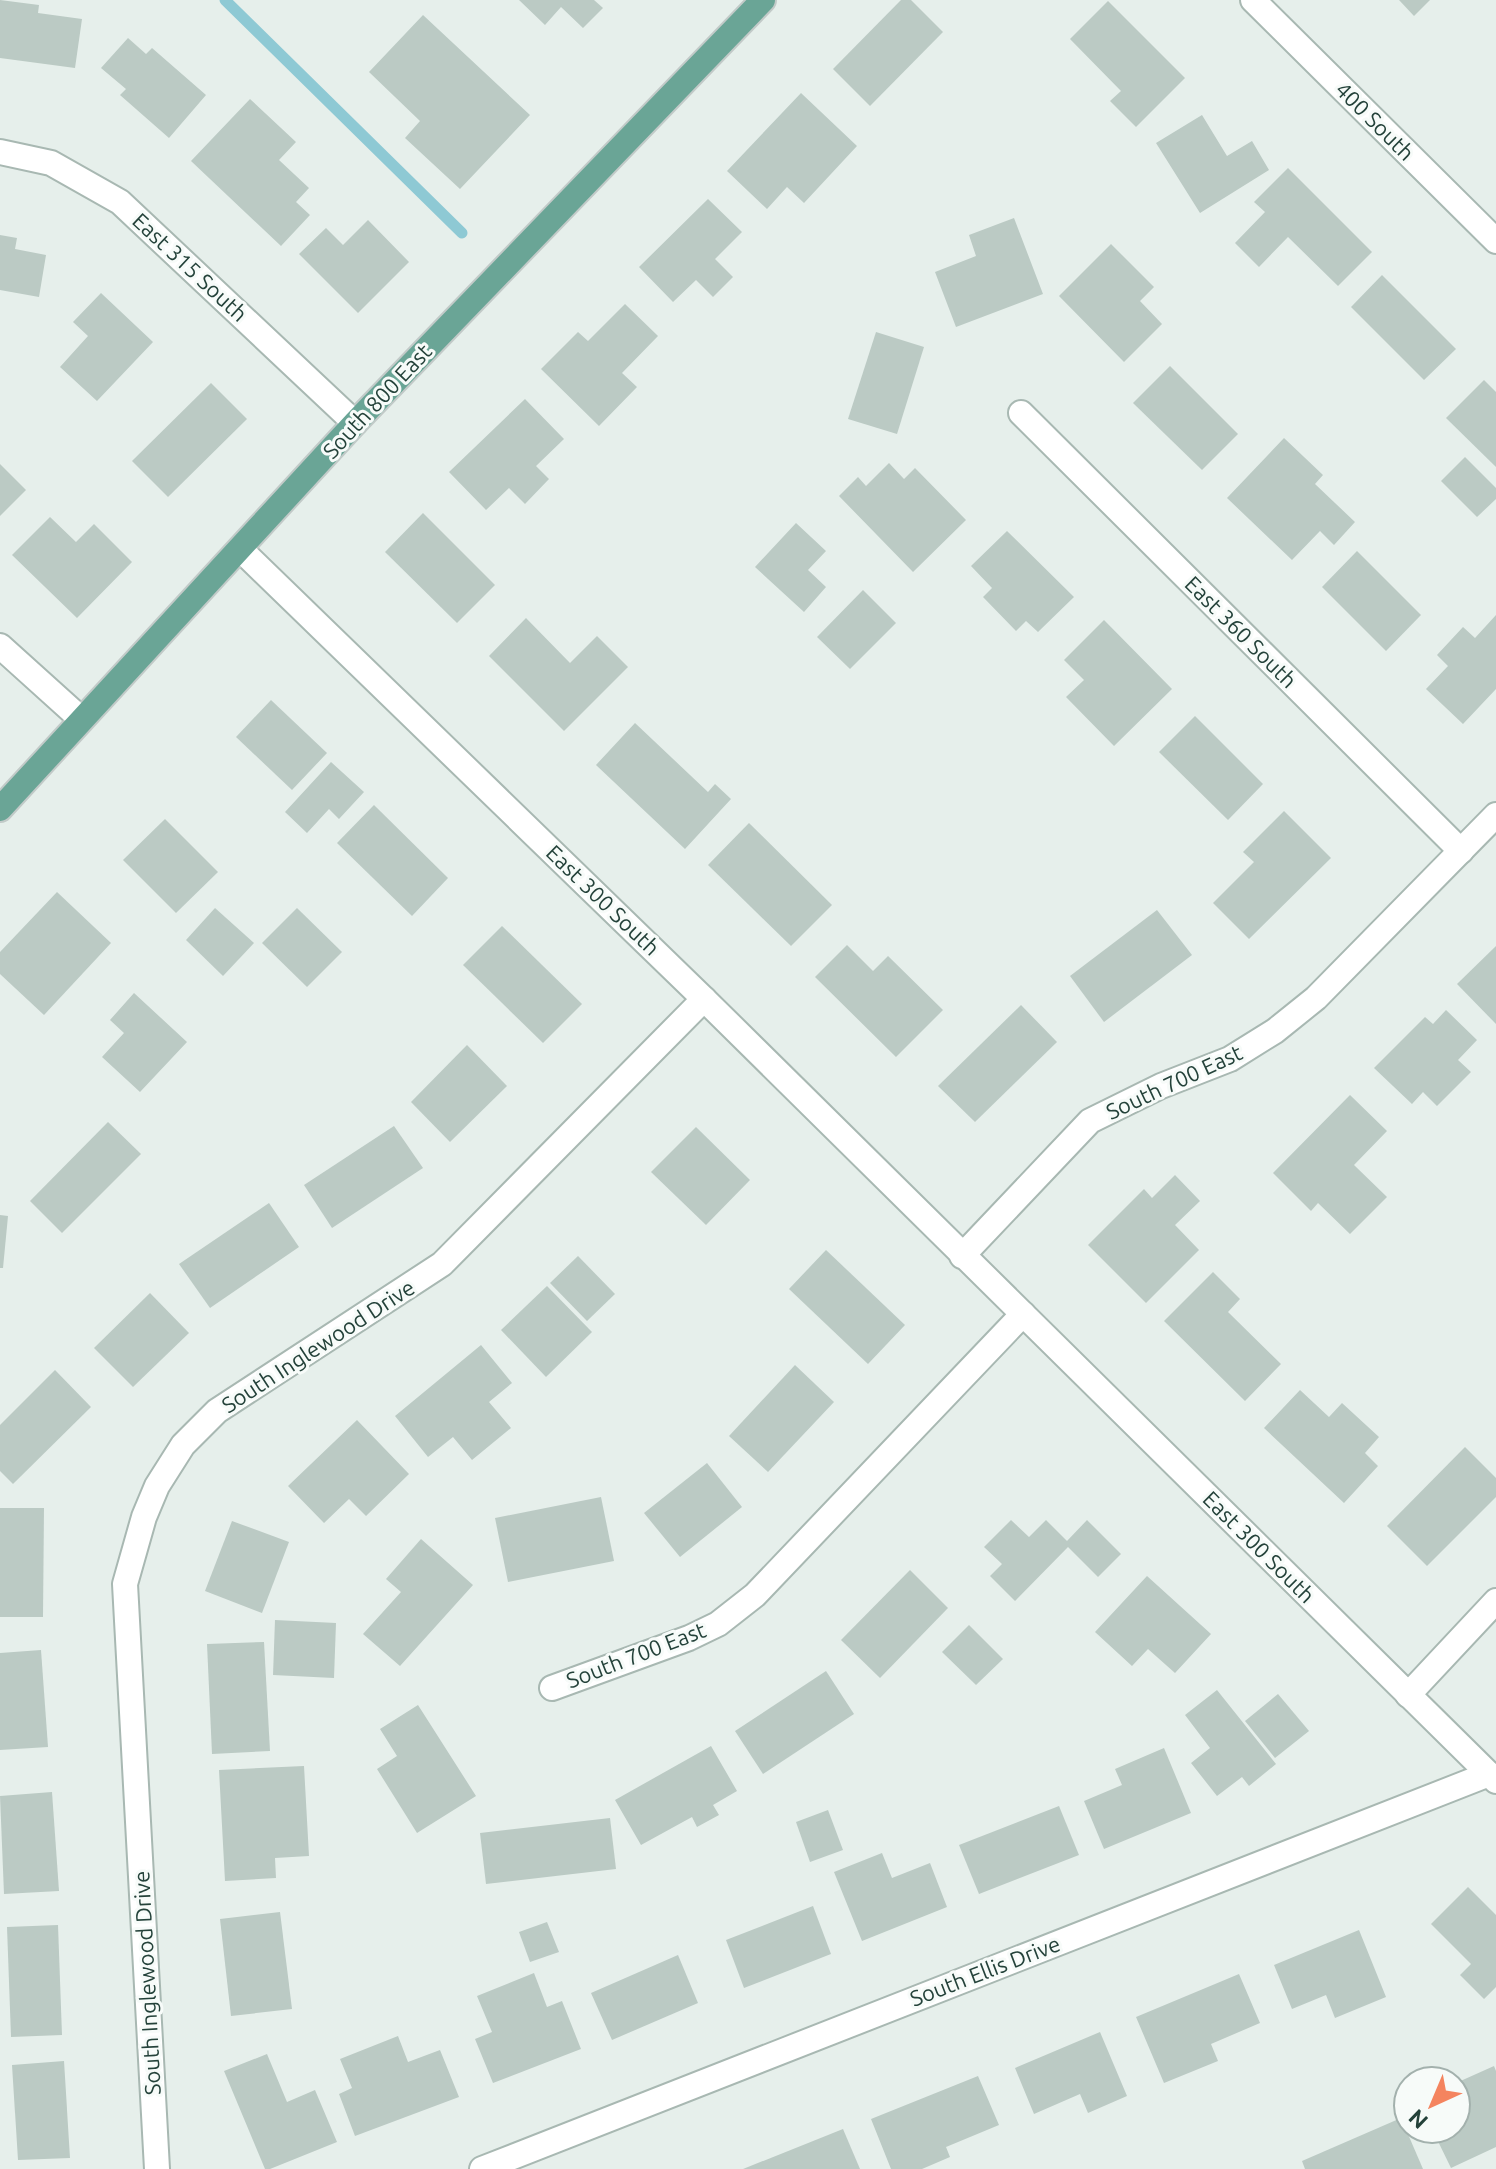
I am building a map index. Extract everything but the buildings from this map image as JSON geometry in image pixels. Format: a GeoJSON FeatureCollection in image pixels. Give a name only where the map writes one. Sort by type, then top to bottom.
{"type":"FeatureCollection","features":[{"type":"Feature","properties":{"kind":"main road","name":"South 800 East"},"geometry":{"type":"LineString","coordinates":[[0,809],[355,423],[760,1]]}},
{"type":"Feature","properties":{"kind":"street","name":"400 South"},"geometry":{"type":"LineString","coordinates":[[1253,0],[1496,241]]}},
{"type":"Feature","properties":{"kind":"street","name":"East 315 South"},"geometry":{"type":"LineString","coordinates":[[0,152],[51,163],[120,202],[355,423]]}},
{"type":"Feature","properties":{"kind":"street","name":"East 360 South"},"geometry":{"type":"LineString","coordinates":[[1021,413],[1461,851]]}},
{"type":"Feature","properties":{"kind":"street","name":"East 300 South"},"geometry":{"type":"LineString","coordinates":[[240,549],[704,999],[1492,1778]]}},
{"type":"Feature","properties":{"kind":"street"},"geometry":{"type":"LineString","coordinates":[[0,646],[81,719]]}},
{"type":"Feature","properties":{"kind":"street","name":"South 700 East"},"geometry":{"type":"LineString","coordinates":[[962,1256],[1090,1121],[1161,1086],[1230,1059],[1275,1031],[1316,998],[1496,815]]}},
{"type":"Feature","properties":{"kind":"street","name":"South Inglewood Drive"},"geometry":{"type":"LineString","coordinates":[[157,2169],[125,1584],[144,1517],[157,1486],[183,1445],[217,1411],[396,1297],[442,1264],[704,999]]}},
{"type":"Feature","properties":{"kind":"street","name":"South 700 East"},"geometry":{"type":"LineString","coordinates":[[552,1688],[689,1638],[718,1624],[755,1595],[1023,1314]]}},
{"type":"Feature","properties":{"kind":"street"},"geometry":{"type":"LineString","coordinates":[[1408,1695],[1496,1601]]}},
{"type":"Feature","properties":{"kind":"street","name":"South Ellis Drive"},"geometry":{"type":"LineString","coordinates":[[482,2169],[1492,1778]]}},
{"type":"Feature","properties":{"kind":"waterway"},"geometry":{"type":"LineString","coordinates":[[225,0],[462,233]]}}]}
